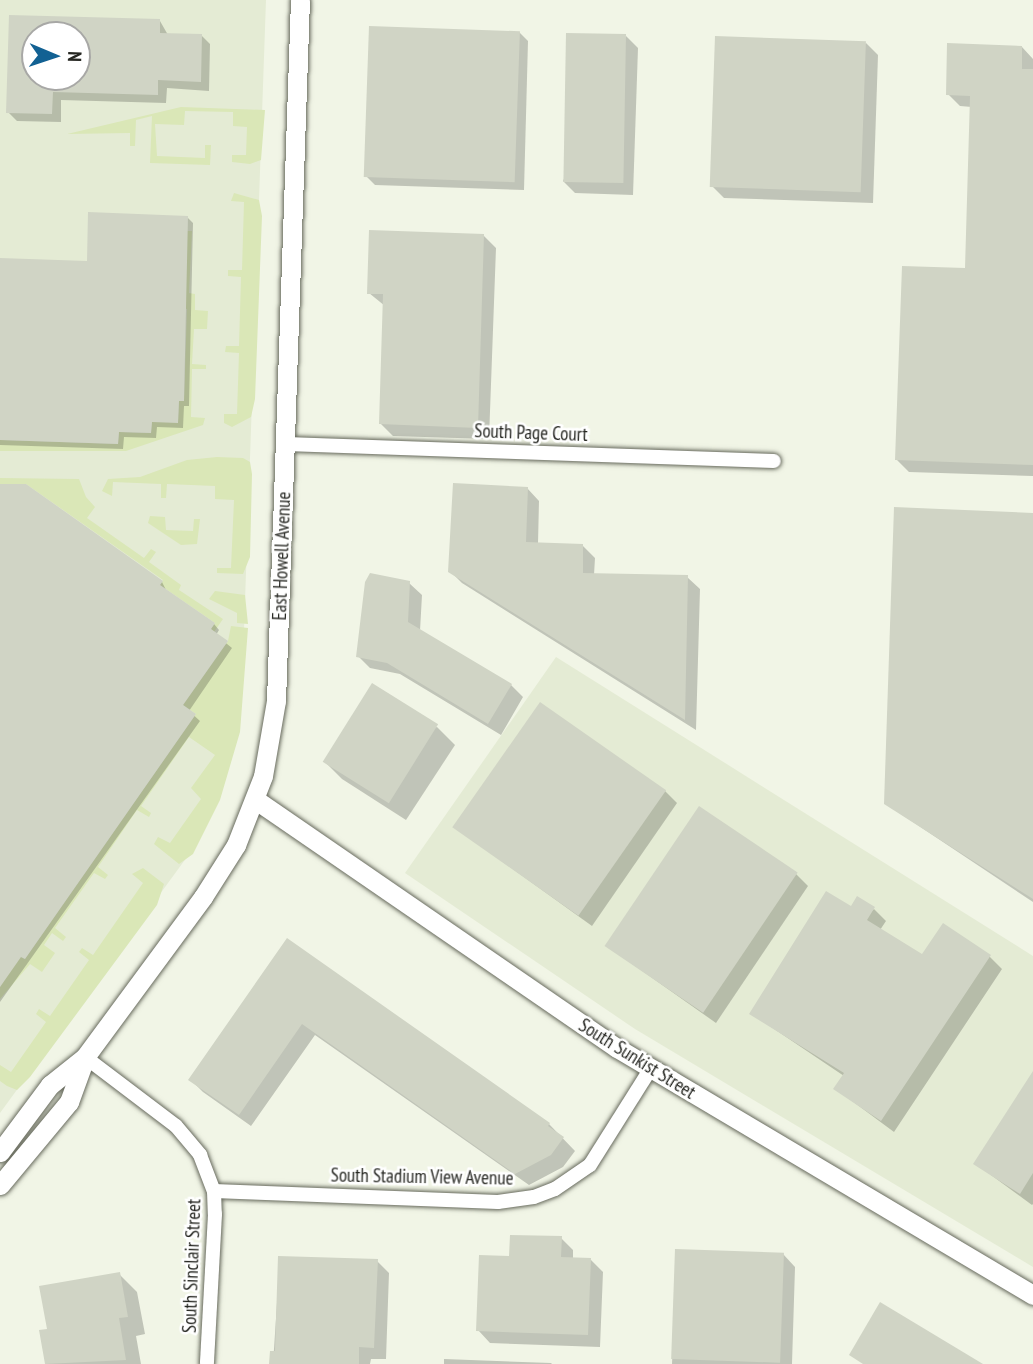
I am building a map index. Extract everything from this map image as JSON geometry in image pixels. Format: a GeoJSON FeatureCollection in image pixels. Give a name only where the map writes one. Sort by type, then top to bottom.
{"type":"FeatureCollection","features":[{"type":"Feature","properties":{"kind":"street","name":"East Howell Avenue"},"geometry":{"type":"LineString","coordinates":[[0,1152],[50,1085],[85,1057],[223,869],[256,800],[276,701],[300,0]]}},
{"type":"Feature","properties":{"kind":"street","name":"South Page Court"},"geometry":{"type":"LineString","coordinates":[[286,444],[774,461]]}},
{"type":"Feature","properties":{"kind":"street","name":"South Sunkist Street"},"geometry":{"type":"LineString","coordinates":[[256,800],[579,1024],[1033,1295]]}},
{"type":"Feature","properties":{"kind":"street","name":"East Howell Avenue"},"geometry":{"type":"LineString","coordinates":[[0,1185],[69,1101],[85,1057]]}},
{"type":"Feature","properties":{"kind":"street","name":"South Sinclair Street"},"geometry":{"type":"LineString","coordinates":[[85,1057],[176,1126],[201,1155],[214,1191],[207,1364]]}},
{"type":"Feature","properties":{"kind":"street","name":"South Stadium View Avenue"},"geometry":{"type":"LineString","coordinates":[[214,1191],[498,1202],[534,1197],[555,1189],[590,1165],[651,1068]]}},
{"type":"Feature","properties":{"kind":"shaded area"},"geometry":{"type":"Polygon","coordinates":[[[0,0],[266,0],[242,687],[187,857],[0,1113],[0,0]]]}},
{"type":"Feature","properties":{"kind":"shaded area"},"geometry":{"type":"Polygon","coordinates":[[[556,657],[1033,956],[1033,1267],[635,1029],[405,873],[556,657]]]}},
{"type":"Feature","properties":{"kind":"green space"},"geometry":{"type":"Polygon","coordinates":[[[181,107],[265,110],[261,160],[250,164],[232,162],[232,155],[246,155],[247,127],[233,126],[233,112],[185,111],[184,125],[155,124],[157,156],[205,158],[205,145],[211,145],[210,165],[150,163],[152,116],[136,120],[135,146],[130,146],[130,133],[67,134],[181,107]]]}},
{"type":"Feature","properties":{"kind":"green space"},"geometry":{"type":"Polygon","coordinates":[[[234,193],[259,200],[262,216],[255,399],[251,417],[232,427],[224,423],[224,414],[237,414],[239,353],[225,352],[226,346],[239,346],[241,277],[228,276],[228,270],[242,270],[244,202],[231,201],[234,193]]]}},
{"type":"Feature","properties":{"kind":"green space"},"geometry":{"type":"Polygon","coordinates":[[[187,231],[192,231],[189,293],[195,294],[195,310],[208,311],[207,329],[194,329],[192,364],[206,365],[206,369],[192,369],[191,417],[205,418],[203,425],[126,451],[0,451],[0,440],[118,444],[119,432],[151,433],[152,422],[178,422],[179,401],[184,401],[187,309],[182,309],[187,231]]]}},
{"type":"Feature","properties":{"kind":"green space"},"geometry":{"type":"Polygon","coordinates":[[[243,458],[250,462],[250,557],[243,574],[217,573],[217,568],[231,568],[234,500],[215,499],[215,486],[167,484],[166,498],[161,498],[161,484],[113,482],[112,496],[102,491],[108,479],[140,477],[187,460],[243,458]]]}},
{"type":"Feature","properties":{"kind":"green space"},"geometry":{"type":"Polygon","coordinates":[[[0,478],[79,479],[86,497],[95,507],[87,518],[144,558],[151,549],[156,552],[149,562],[181,585],[179,590],[223,619],[214,632],[211,629],[215,623],[160,585],[163,580],[26,484],[0,484],[0,478]]]}},
{"type":"Feature","properties":{"kind":"green space"},"geometry":{"type":"Polygon","coordinates":[[[150,516],[165,517],[166,530],[193,531],[194,519],[200,519],[197,544],[181,545],[148,523],[150,516]]]}},
{"type":"Feature","properties":{"kind":"green space"},"geometry":{"type":"Polygon","coordinates":[[[215,591],[245,595],[248,624],[237,623],[237,613],[209,599],[215,591]]]}},
{"type":"Feature","properties":{"kind":"green space"},"geometry":{"type":"Polygon","coordinates":[[[231,626],[248,628],[240,732],[220,800],[193,854],[179,864],[154,844],[158,837],[170,843],[201,799],[191,788],[215,755],[189,737],[141,806],[151,813],[149,817],[137,810],[98,867],[108,875],[105,879],[94,873],[55,928],[66,937],[63,941],[52,933],[44,945],[55,953],[42,972],[30,964],[0,999],[0,987],[19,956],[25,959],[196,714],[183,705],[228,641],[231,626]]]}},
{"type":"Feature","properties":{"kind":"green space"},"geometry":{"type":"Polygon","coordinates":[[[143,868],[164,884],[157,905],[30,1077],[17,1090],[7,1086],[0,1081],[0,1065],[11,1072],[46,1022],[36,1014],[39,1009],[50,1016],[89,960],[79,952],[82,948],[93,955],[143,883],[132,874],[143,868]]]}},
{"type":"Feature","properties":{"kind":"building"},"geometry":{"type":"Polygon","coordinates":[[[9,15],[160,19],[160,33],[202,34],[201,82],[158,80],[158,95],[53,92],[52,114],[6,113],[9,15]]]}},
{"type":"Feature","properties":{"kind":"building"},"geometry":{"type":"Polygon","coordinates":[[[369,26],[520,31],[515,182],[364,177],[369,26]]]}},
{"type":"Feature","properties":{"kind":"building"},"geometry":{"type":"Polygon","coordinates":[[[566,33],[626,34],[623,183],[563,182],[566,33]]]}},
{"type":"Feature","properties":{"kind":"building"},"geometry":{"type":"Polygon","coordinates":[[[715,36],[866,41],[861,192],[710,187],[715,36]]]}},
{"type":"Feature","properties":{"kind":"building"},"geometry":{"type":"Polygon","coordinates":[[[947,43],[1022,46],[1022,69],[1033,69],[1033,465],[895,460],[902,266],[965,268],[970,96],[946,95],[947,43]]]}},
{"type":"Feature","properties":{"kind":"building"},"geometry":{"type":"Polygon","coordinates":[[[88,212],[188,216],[184,401],[179,401],[178,423],[152,422],[151,433],[119,432],[118,444],[0,440],[0,258],[87,261],[88,212]]]}},
{"type":"Feature","properties":{"kind":"building"},"geometry":{"type":"Polygon","coordinates":[[[369,230],[484,234],[478,428],[379,424],[383,294],[367,294],[369,230]]]}},
{"type":"Feature","properties":{"kind":"building"},"geometry":{"type":"Polygon","coordinates":[[[453,483],[528,487],[526,542],[583,544],[583,573],[688,575],[685,720],[448,572],[453,483]]]}},
{"type":"Feature","properties":{"kind":"building"},"geometry":{"type":"Polygon","coordinates":[[[0,484],[26,484],[163,581],[160,585],[215,623],[211,629],[228,641],[183,705],[196,714],[25,959],[21,957],[0,987],[0,484]]]}},
{"type":"Feature","properties":{"kind":"building"},"geometry":{"type":"Polygon","coordinates":[[[894,507],[1033,513],[1033,899],[884,804],[894,507]]]}},
{"type":"Feature","properties":{"kind":"building"},"geometry":{"type":"Polygon","coordinates":[[[370,573],[410,581],[408,622],[512,684],[488,724],[387,663],[356,657],[365,582],[370,573]]]}},
{"type":"Feature","properties":{"kind":"building"},"geometry":{"type":"Polygon","coordinates":[[[372,683],[438,724],[389,803],[323,762],[372,683]]]}},
{"type":"Feature","properties":{"kind":"building"},"geometry":{"type":"Polygon","coordinates":[[[540,702],[666,790],[578,916],[452,827],[540,702]]]}},
{"type":"Feature","properties":{"kind":"building"},"geometry":{"type":"Polygon","coordinates":[[[699,806],[798,873],[703,1013],[604,946],[699,806]]]}},
{"type":"Feature","properties":{"kind":"building"},"geometry":{"type":"Polygon","coordinates":[[[826,891],[851,906],[857,896],[875,907],[867,920],[922,954],[943,923],[991,955],[881,1121],[833,1089],[844,1073],[749,1014],[826,891]]]}},
{"type":"Feature","properties":{"kind":"building"},"geometry":{"type":"Polygon","coordinates":[[[287,938],[550,1123],[548,1126],[564,1137],[551,1155],[515,1174],[302,1024],[239,1115],[188,1080],[287,938]]]}},
{"type":"Feature","properties":{"kind":"building"},"geometry":{"type":"Polygon","coordinates":[[[1033,1071],[1033,1173],[1020,1194],[973,1164],[1033,1071]]]}},
{"type":"Feature","properties":{"kind":"building"},"geometry":{"type":"Polygon","coordinates":[[[510,1235],[562,1236],[561,1257],[591,1258],[588,1335],[476,1331],[479,1255],[509,1256],[510,1235]]]}},
{"type":"Feature","properties":{"kind":"building"},"geometry":{"type":"Polygon","coordinates":[[[675,1249],[784,1253],[780,1363],[671,1359],[675,1249]]]}},
{"type":"Feature","properties":{"kind":"building"},"geometry":{"type":"Polygon","coordinates":[[[278,1256],[378,1259],[374,1348],[359,1347],[359,1364],[269,1364],[270,1351],[275,1351],[278,1256]]]}},
{"type":"Feature","properties":{"kind":"building"},"geometry":{"type":"Polygon","coordinates":[[[120,1272],[128,1317],[119,1318],[126,1360],[45,1364],[39,1330],[47,1329],[39,1286],[120,1272]]]}},
{"type":"Feature","properties":{"kind":"building"},"geometry":{"type":"Polygon","coordinates":[[[880,1302],[983,1364],[863,1364],[849,1355],[880,1302]]]}}]}
